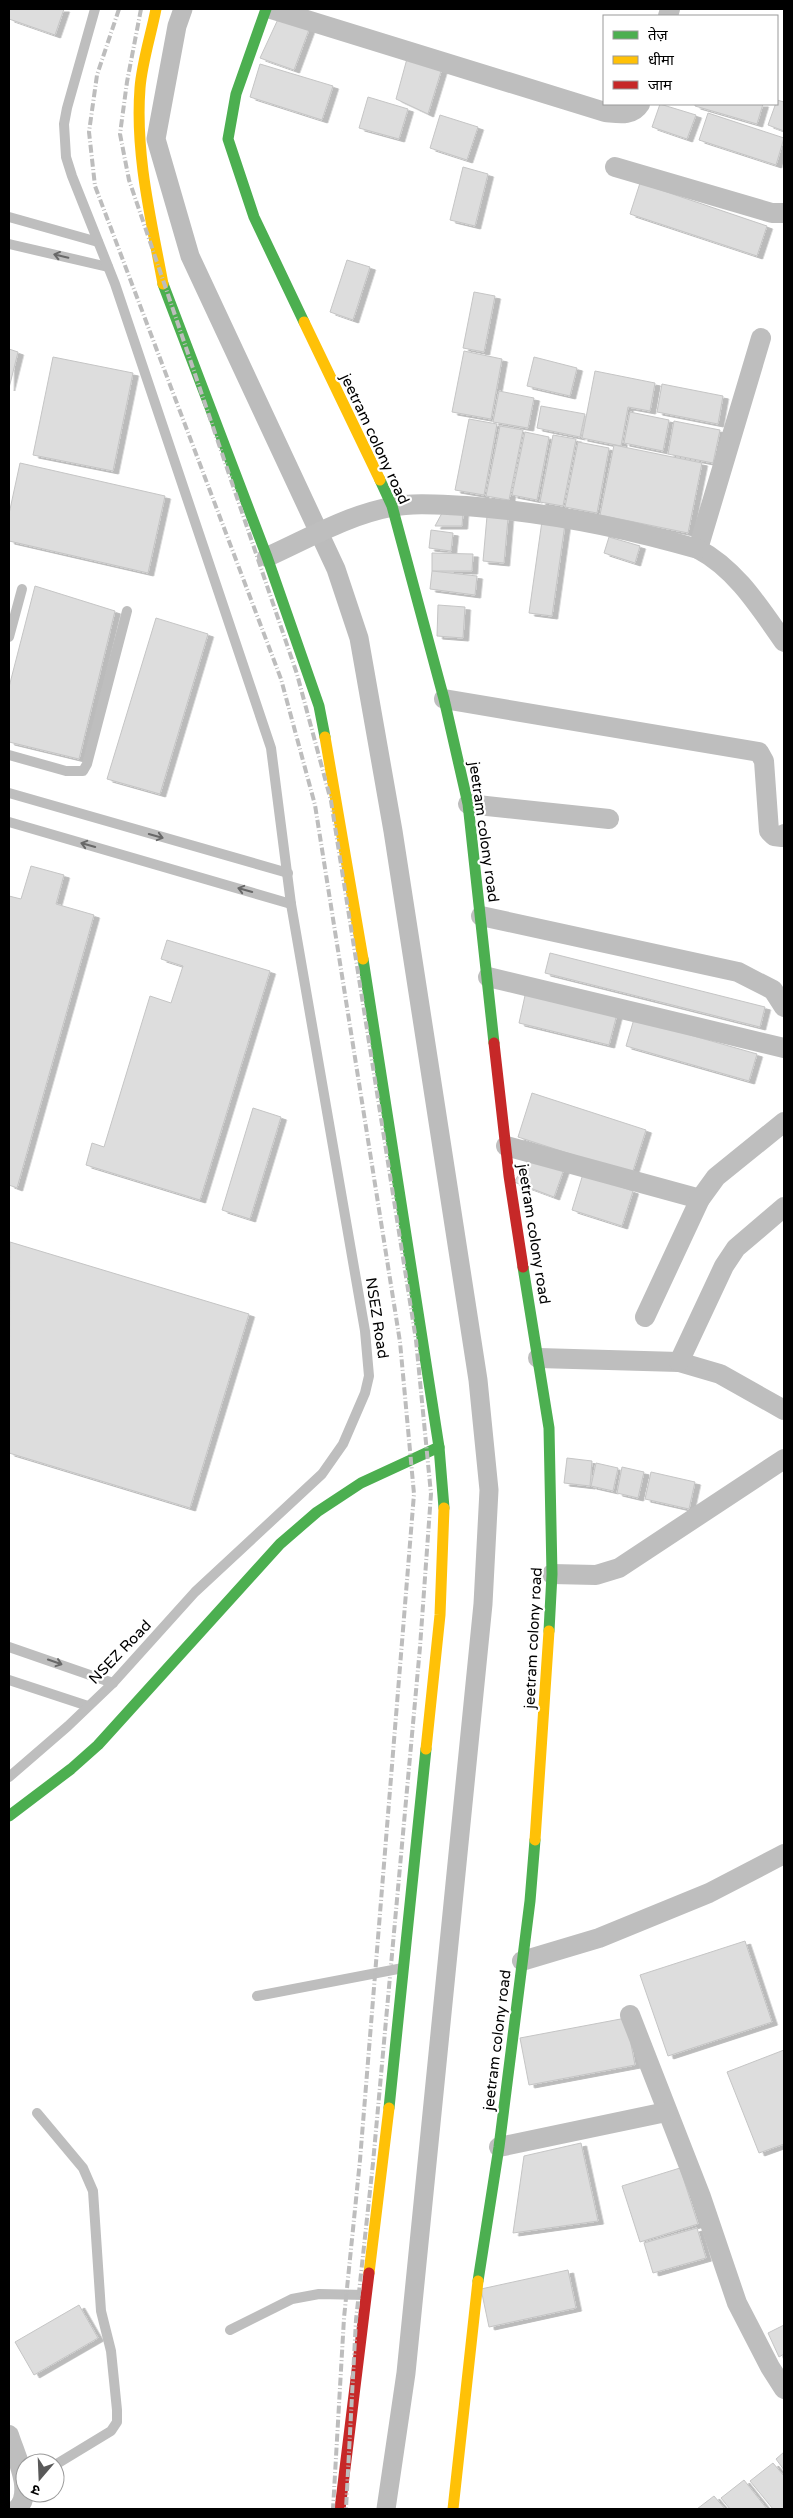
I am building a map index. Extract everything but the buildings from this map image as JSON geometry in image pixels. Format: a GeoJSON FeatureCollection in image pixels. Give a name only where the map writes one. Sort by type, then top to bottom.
{"type":"FeatureCollection","features":[{"type":"Feature","properties":{"kind":"street"},"geometry":{"type":"LineString","coordinates":[[156,9],[140,86],[139,131],[141,160],[164,292],[274,554],[319,706],[345,846],[388,1106],[439,1447],[444,1506],[440,1615],[404,1968],[340,2509]]}},
{"type":"Feature","properties":{"kind":"street","name":"jeetram colony road"},"geometry":{"type":"LineString","coordinates":[[266,9],[236,94],[228,139],[254,217],[392,506],[444,699],[468,804],[506,1146],[549,1428],[552,1574],[530,1901],[499,2147],[481,2254],[454,2509]]}},
{"type":"Feature","properties":{"kind":"street"},"geometry":{"type":"LineString","coordinates":[[271,9],[605,112],[625,114],[637,109],[639,105]]}},
{"type":"Feature","properties":{"kind":"street"},"geometry":{"type":"LineString","coordinates":[[615,167],[772,213],[784,214]]}},
{"type":"Feature","properties":{"kind":"street"},"geometry":{"type":"LineString","coordinates":[[698,549],[761,338]]}},
{"type":"Feature","properties":{"kind":"street"},"geometry":{"type":"LineString","coordinates":[[274,554],[363,514],[392,506],[436,504],[523,510],[666,539],[698,549],[716,558],[751,596],[784,642]]}},
{"type":"Feature","properties":{"kind":"street"},"geometry":{"type":"LineString","coordinates":[[444,699],[759,752],[764,761],[769,831],[774,836],[782,837],[784,834]]}},
{"type":"Feature","properties":{"kind":"street"},"geometry":{"type":"LineString","coordinates":[[468,804],[609,819]]}},
{"type":"Feature","properties":{"kind":"street"},"geometry":{"type":"LineString","coordinates":[[481,916],[738,972],[773,990],[784,1007]]}},
{"type":"Feature","properties":{"kind":"street"},"geometry":{"type":"LineString","coordinates":[[488,977],[784,1048]]}},
{"type":"Feature","properties":{"kind":"street"},"geometry":{"type":"LineString","coordinates":[[645,1317],[700,1199],[716,1177],[784,1122]]}},
{"type":"Feature","properties":{"kind":"street"},"geometry":{"type":"LineString","coordinates":[[506,1146],[700,1199]]}},
{"type":"Feature","properties":{"kind":"street"},"geometry":{"type":"LineString","coordinates":[[679,1362],[724,1266],[736,1248],[784,1207]]}},
{"type":"Feature","properties":{"kind":"street"},"geometry":{"type":"LineString","coordinates":[[538,1358],[679,1362],[720,1374],[784,1410]]}},
{"type":"Feature","properties":{"kind":"street"},"geometry":{"type":"LineString","coordinates":[[9,1816],[71,1769],[98,1745],[280,1544],[317,1512],[361,1483],[439,1447]]}},
{"type":"Feature","properties":{"kind":"street"},"geometry":{"type":"LineString","coordinates":[[552,1574],[596,1575],[619,1568],[784,1459]]}},
{"type":"Feature","properties":{"kind":"street"},"geometry":{"type":"LineString","coordinates":[[522,1961],[599,1938],[709,1892],[784,1854]]}},
{"type":"Feature","properties":{"kind":"street"},"geometry":{"type":"LineString","coordinates":[[630,2015],[666,2112],[701,2197],[736,2303],[770,2367],[784,2389]]}},
{"type":"Feature","properties":{"kind":"street"},"geometry":{"type":"LineString","coordinates":[[499,2147],[666,2112]]}},
{"type":"Feature","properties":{"kind":"street"},"geometry":{"type":"LineString","coordinates":[[9,2435],[15,2454]]}},
{"type":"Feature","properties":{"kind":"lane","name":"NSEZ Road"},"geometry":{"type":"LineString","coordinates":[[9,1777],[113,1682],[195,1592],[322,1474],[343,1444],[357,1414],[369,1376],[365,1331],[291,904],[271,748],[108,267],[66,157],[64,124],[83,44],[95,9]]}},
{"type":"Feature","properties":{"kind":"lane"},"geometry":{"type":"LineString","coordinates":[[9,217],[98,242]]}},
{"type":"Feature","properties":{"kind":"lane"},"geometry":{"type":"LineString","coordinates":[[9,244],[108,267]]}},
{"type":"Feature","properties":{"kind":"lane"},"geometry":{"type":"LineString","coordinates":[[9,636],[22,588]]}},
{"type":"Feature","properties":{"kind":"lane"},"geometry":{"type":"LineString","coordinates":[[9,755],[66,771],[83,771],[87,764],[127,611]]}},
{"type":"Feature","properties":{"kind":"lane"},"geometry":{"type":"LineString","coordinates":[[9,793],[288,873]]}},
{"type":"Feature","properties":{"kind":"lane"},"geometry":{"type":"LineString","coordinates":[[9,822],[291,904]]}},
{"type":"Feature","properties":{"kind":"lane"},"geometry":{"type":"LineString","coordinates":[[9,1647],[113,1682]]}},
{"type":"Feature","properties":{"kind":"lane"},"geometry":{"type":"LineString","coordinates":[[9,1680],[88,1706]]}},
{"type":"Feature","properties":{"kind":"lane"},"geometry":{"type":"LineString","coordinates":[[258,1996],[404,1968]]}},
{"type":"Feature","properties":{"kind":"lane"},"geometry":{"type":"LineString","coordinates":[[37,2114],[83,2168],[93,2191],[100,2302],[110,2351],[117,2410],[116,2422],[110,2431],[65,2459]]}},
{"type":"Feature","properties":{"kind":"lane"},"geometry":{"type":"LineString","coordinates":[[230,2330],[292,2299],[319,2294],[366,2295]]}},
{"type":"Feature","properties":{"kind":"waterway"},"geometry":{"type":"LineString","coordinates":[[183,9],[177,26],[156,139],[190,256],[336,569],[359,638],[393,831],[478,1380],[489,1490],[483,1604],[406,2373],[386,2509]]}},
{"type":"Feature","properties":{"kind":"railway"},"geometry":{"type":"LineString","coordinates":[[119,9],[97,75],[89,132],[95,186],[281,679],[315,805],[400,1342],[414,1494],[360,2160],[344,2318],[333,2509]]}},
{"type":"Feature","properties":{"kind":"railway"},"geometry":{"type":"LineString","coordinates":[[141,9],[127,82],[120,134],[129,180],[297,674],[331,801],[416,1340],[431,1494],[420,1647],[373,2163],[356,2320],[346,2509]]}},
{"type":"Feature","properties":{"kind":"traffic: fast"},"geometry":{"type":"LineString","coordinates":[[266,9],[236,94],[228,139],[254,217],[304,322]]}},
{"type":"Feature","properties":{"kind":"traffic: fast"},"geometry":{"type":"LineString","coordinates":[[163,284],[267,557],[319,706],[325,737]]}},
{"type":"Feature","properties":{"kind":"traffic: fast"},"geometry":{"type":"LineString","coordinates":[[380,480],[392,506],[444,699],[468,804],[494,1043]]}},
{"type":"Feature","properties":{"kind":"traffic: fast"},"geometry":{"type":"LineString","coordinates":[[363,959],[439,1447],[444,1508]]}},
{"type":"Feature","properties":{"kind":"traffic: fast"},"geometry":{"type":"LineString","coordinates":[[523,1267],[549,1428],[552,1574],[549,1631]]}},
{"type":"Feature","properties":{"kind":"traffic: fast"},"geometry":{"type":"LineString","coordinates":[[9,1816],[71,1769],[98,1745],[280,1544],[317,1512],[361,1483],[439,1447]]}},
{"type":"Feature","properties":{"kind":"traffic: fast"},"geometry":{"type":"LineString","coordinates":[[389,2108],[426,1749]]}},
{"type":"Feature","properties":{"kind":"traffic: fast"},"geometry":{"type":"LineString","coordinates":[[478,2281],[499,2147],[530,1901],[535,1840]]}},
{"type":"Feature","properties":{"kind":"traffic: slow"},"geometry":{"type":"LineString","coordinates":[[156,9],[143,68],[139,113],[145,186],[163,284]]}},
{"type":"Feature","properties":{"kind":"traffic: slow"},"geometry":{"type":"LineString","coordinates":[[304,322],[380,480]]}},
{"type":"Feature","properties":{"kind":"traffic: slow"},"geometry":{"type":"LineString","coordinates":[[325,737],[363,959]]}},
{"type":"Feature","properties":{"kind":"traffic: slow"},"geometry":{"type":"LineString","coordinates":[[426,1749],[440,1615],[444,1508]]}},
{"type":"Feature","properties":{"kind":"traffic: slow"},"geometry":{"type":"LineString","coordinates":[[535,1840],[549,1631]]}},
{"type":"Feature","properties":{"kind":"traffic: slow"},"geometry":{"type":"LineString","coordinates":[[369,2273],[389,2108]]}},
{"type":"Feature","properties":{"kind":"traffic: slow"},"geometry":{"type":"LineString","coordinates":[[453,2509],[478,2281]]}},
{"type":"Feature","properties":{"kind":"traffic: jam"},"geometry":{"type":"LineString","coordinates":[[494,1043],[509,1176],[523,1267]]}},
{"type":"Feature","properties":{"kind":"traffic: jam"},"geometry":{"type":"LineString","coordinates":[[340,2509],[369,2273]]}}]}
